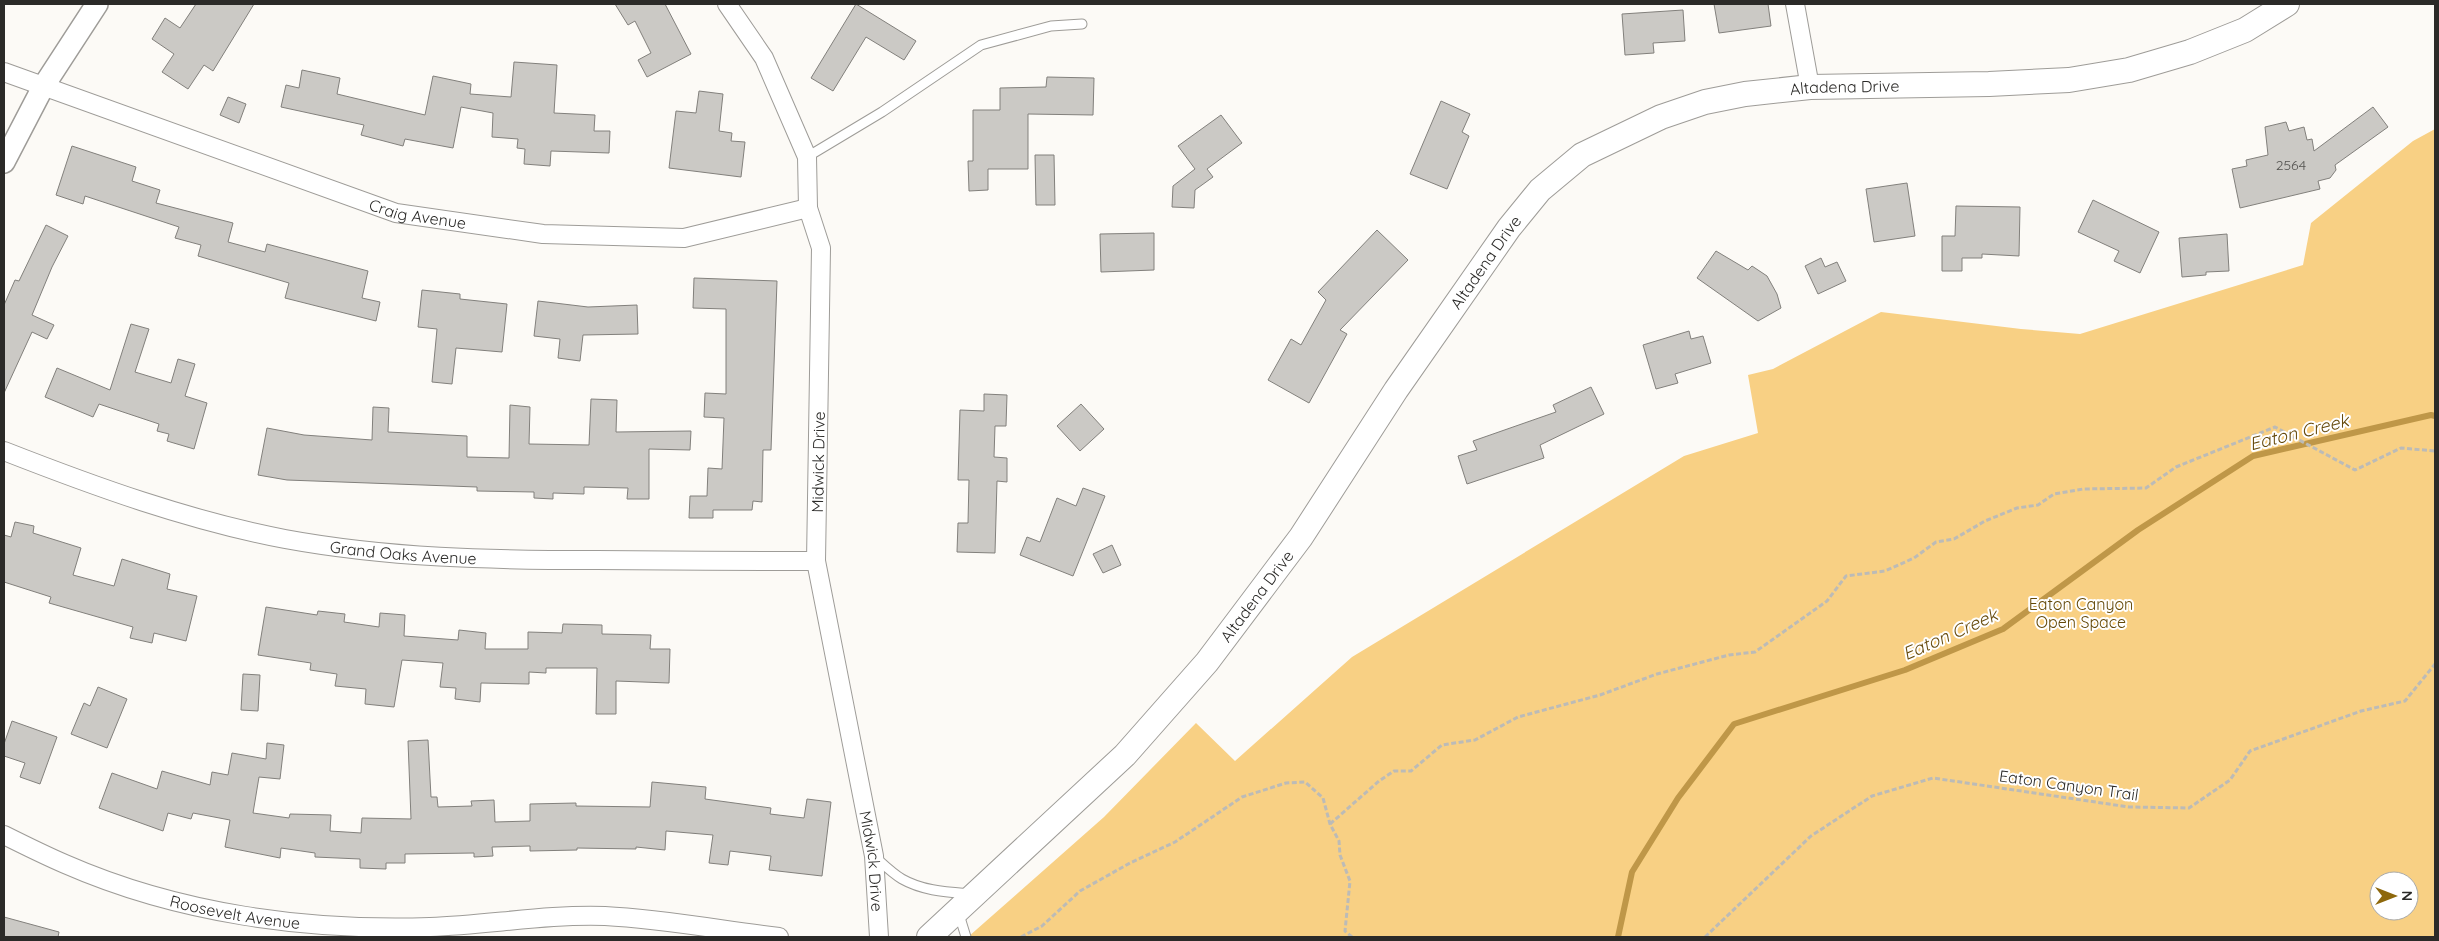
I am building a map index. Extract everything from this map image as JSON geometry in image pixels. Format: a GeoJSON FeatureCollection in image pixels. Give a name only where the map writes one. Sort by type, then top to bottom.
{"type":"FeatureCollection","features":[{"type":"Feature","properties":{"kind":"main road","name":"Altadena Drive"},"geometry":{"type":"LineString","coordinates":[[929,937],[1125,755],[1207,662],[1301,537],[1396,390],[1508,228],[1540,190],[1582,155],[1661,117],[1713,101],[1745,94],[1810,87],[1989,84],[2069,80],[2121,71],[2190,52],[2244,30],[2287,4]]}},
{"type":"Feature","properties":{"kind":"street"},"geometry":{"type":"LineString","coordinates":[[4,162],[43,87],[97,4]]}},
{"type":"Feature","properties":{"kind":"street","name":"Midwick Drive"},"geometry":{"type":"LineString","coordinates":[[727,4],[764,58],[807,157],[808,208],[821,248],[816,561],[874,856],[879,937]]}},
{"type":"Feature","properties":{"kind":"street"},"geometry":{"type":"LineString","coordinates":[[1794,4],[1810,87]]}},
{"type":"Feature","properties":{"kind":"street","name":"Craig Avenue"},"geometry":{"type":"LineString","coordinates":[[4,72],[396,213],[543,234],[684,238],[808,208]]}},
{"type":"Feature","properties":{"kind":"street","name":"Grand Oaks Avenue"},"geometry":{"type":"LineString","coordinates":[[4,451],[127,498],[180,514],[268,535],[338,547],[390,554],[492,560],[816,561]]}},
{"type":"Feature","properties":{"kind":"street","name":"Roosevelt Avenue"},"geometry":{"type":"LineString","coordinates":[[4,835],[66,865],[143,892],[200,907],[275,920],[373,927],[432,927],[547,917],[605,916],[779,937]]}},
{"type":"Feature","properties":{"kind":"lane"},"geometry":{"type":"LineString","coordinates":[[807,157],[882,112],[980,45],[1051,26],[1082,24]]}},
{"type":"Feature","properties":{"kind":"lane"},"geometry":{"type":"LineString","coordinates":[[874,856],[901,879],[919,886],[942,892],[976,894]]}},
{"type":"Feature","properties":{"kind":"lane"},"geometry":{"type":"LineString","coordinates":[[958,910],[966,937]]}},
{"type":"Feature","properties":{"kind":"path"},"geometry":{"type":"LineString","coordinates":[[1330,824],[1394,771],[1412,771],[1442,745],[1475,740],[1518,717],[1600,695],[1657,674],[1729,656],[1755,652],[1827,601],[1846,576],[1886,571],[1914,558],[1936,542],[1954,539],[1985,521],[2017,508],[2038,505],[2054,494],[2083,489],[2146,488],[2176,467],[2276,427],[2355,470],[2402,448],[2435,451]]}},
{"type":"Feature","properties":{"kind":"path","name":"Eaton Canyon Trail"},"geometry":{"type":"LineString","coordinates":[[1705,937],[1812,836],[1872,796],[1933,778],[2128,807],[2189,808],[2230,780],[2250,751],[2361,711],[2405,701],[2435,664]]}},
{"type":"Feature","properties":{"kind":"path"},"geometry":{"type":"LineString","coordinates":[[1021,937],[1042,926],[1080,892],[1130,863],[1175,842],[1242,797],[1286,783],[1306,782],[1323,798],[1330,824],[1339,841],[1340,855],[1350,881],[1345,931],[1352,937]]}},
{"type":"Feature","properties":{"kind":"green space","name":"Eaton Canyon Open Space"},"geometry":{"type":"Polygon","coordinates":[[[2435,129],[2435,937],[968,937],[1104,817],[1196,723],[1235,761],[1352,657],[1684,456],[1758,433],[1748,375],[1773,369],[1881,312],[2021,329],[2080,334],[2303,265],[2311,223],[2413,141],[2435,129]]]}},
{"type":"Feature","properties":{"kind":"building"},"geometry":{"type":"Polygon","coordinates":[[[196,4],[254,4],[213,71],[204,65],[188,89],[162,72],[174,54],[152,39],[165,18],[180,28],[196,4]]]}},
{"type":"Feature","properties":{"kind":"building"},"geometry":{"type":"Polygon","coordinates":[[[615,4],[665,4],[691,54],[647,77],[638,60],[651,53],[635,21],[628,25],[615,4]]]}},
{"type":"Feature","properties":{"kind":"building"},"geometry":{"type":"Polygon","coordinates":[[[856,4],[916,41],[904,60],[866,37],[833,91],[811,78],[856,4]]]}},
{"type":"Feature","properties":{"kind":"building"},"geometry":{"type":"Polygon","coordinates":[[[1714,4],[1768,4],[1771,26],[1719,33],[1714,4]]]}},
{"type":"Feature","properties":{"kind":"building"},"geometry":{"type":"Polygon","coordinates":[[[1683,10],[1685,41],[1653,43],[1654,53],[1625,55],[1622,14],[1683,10]]]}},
{"type":"Feature","properties":{"kind":"building"},"geometry":{"type":"Polygon","coordinates":[[[514,62],[557,65],[554,113],[595,115],[594,131],[610,131],[609,153],[551,151],[550,166],[524,164],[525,149],[517,148],[518,139],[492,137],[493,113],[461,107],[453,148],[405,139],[403,146],[361,135],[364,125],[281,107],[286,85],[299,88],[302,70],[340,78],[337,94],[425,115],[433,76],[471,84],[470,94],[511,97],[514,62]]]}},
{"type":"Feature","properties":{"kind":"building"},"geometry":{"type":"Polygon","coordinates":[[[1047,77],[1094,78],[1093,115],[1028,114],[1028,169],[988,169],[988,190],[969,191],[968,161],[973,161],[973,110],[1000,110],[1000,88],[1046,87],[1047,77]]]}},
{"type":"Feature","properties":{"kind":"building"},"geometry":{"type":"Polygon","coordinates":[[[699,91],[723,94],[719,131],[732,133],[731,141],[745,142],[741,177],[669,168],[676,111],[696,113],[699,91]]]}},
{"type":"Feature","properties":{"kind":"building"},"geometry":{"type":"Polygon","coordinates":[[[228,97],[246,104],[239,123],[220,115],[228,97]]]}},
{"type":"Feature","properties":{"kind":"building"},"geometry":{"type":"Polygon","coordinates":[[[1441,101],[1470,114],[1462,132],[1469,136],[1447,189],[1410,174],[1441,101]]]}},
{"type":"Feature","properties":{"kind":"building"},"geometry":{"type":"Polygon","coordinates":[[[2373,107],[2388,127],[2335,165],[2336,170],[2330,178],[2318,181],[2320,189],[2240,208],[2232,169],[2247,166],[2246,160],[2268,155],[2265,127],[2286,122],[2289,131],[2304,127],[2307,140],[2312,139],[2314,151],[2373,107]]]}},
{"type":"Feature","properties":{"kind":"building"},"geometry":{"type":"Polygon","coordinates":[[[1221,115],[1242,143],[1207,169],[1213,177],[1195,190],[1194,208],[1172,207],[1173,186],[1195,169],[1178,146],[1221,115]]]}},
{"type":"Feature","properties":{"kind":"building"},"geometry":{"type":"Polygon","coordinates":[[[72,146],[136,167],[132,181],[160,190],[156,203],[233,223],[228,242],[265,252],[267,244],[368,271],[362,298],[380,302],[376,321],[285,298],[289,283],[198,256],[201,245],[175,238],[179,227],[85,196],[83,204],[56,195],[72,146]]]}},
{"type":"Feature","properties":{"kind":"building"},"geometry":{"type":"Polygon","coordinates":[[[1035,155],[1054,155],[1055,205],[1036,205],[1035,155]]]}},
{"type":"Feature","properties":{"kind":"building"},"geometry":{"type":"Polygon","coordinates":[[[1907,183],[1915,236],[1874,242],[1866,189],[1907,183]]]}},
{"type":"Feature","properties":{"kind":"building"},"geometry":{"type":"Polygon","coordinates":[[[2093,200],[2159,232],[2140,273],[2114,261],[2119,251],[2078,232],[2093,200]]]}},
{"type":"Feature","properties":{"kind":"building"},"geometry":{"type":"Polygon","coordinates":[[[1956,206],[2020,207],[2019,256],[1982,254],[1982,258],[1962,258],[1962,271],[1942,271],[1942,236],[1955,236],[1956,206]]]}},
{"type":"Feature","properties":{"kind":"building"},"geometry":{"type":"Polygon","coordinates":[[[46,225],[68,236],[52,267],[32,315],[54,325],[47,339],[32,332],[4,393],[4,305],[15,280],[19,281],[46,225]]]}},
{"type":"Feature","properties":{"kind":"building"},"geometry":{"type":"Polygon","coordinates":[[[1377,230],[1408,260],[1340,330],[1347,334],[1309,403],[1268,380],[1291,339],[1301,345],[1326,300],[1318,292],[1377,230]]]}},
{"type":"Feature","properties":{"kind":"building"},"geometry":{"type":"Polygon","coordinates":[[[1154,233],[1154,270],[1101,272],[1100,234],[1154,233]]]}},
{"type":"Feature","properties":{"kind":"building"},"geometry":{"type":"Polygon","coordinates":[[[2227,234],[2229,271],[2206,272],[2206,275],[2182,277],[2179,238],[2227,234]]]}},
{"type":"Feature","properties":{"kind":"building"},"geometry":{"type":"Polygon","coordinates":[[[1716,251],[1748,270],[1752,266],[1767,276],[1777,294],[1781,308],[1758,321],[1697,278],[1716,251]]]}},
{"type":"Feature","properties":{"kind":"building"},"geometry":{"type":"Polygon","coordinates":[[[1821,258],[1825,267],[1837,262],[1846,281],[1818,294],[1805,266],[1821,258]]]}},
{"type":"Feature","properties":{"kind":"building"},"geometry":{"type":"Polygon","coordinates":[[[694,278],[777,281],[771,450],[763,450],[762,502],[753,501],[752,510],[713,510],[713,518],[689,518],[690,496],[707,496],[708,468],[722,469],[724,418],[704,417],[705,393],[726,394],[726,309],[693,308],[694,278]]]}},
{"type":"Feature","properties":{"kind":"building"},"geometry":{"type":"Polygon","coordinates":[[[422,290],[460,294],[460,299],[507,304],[502,352],[456,348],[452,384],[432,382],[437,329],[418,327],[422,290]]]}},
{"type":"Feature","properties":{"kind":"building"},"geometry":{"type":"Polygon","coordinates":[[[538,301],[588,307],[637,305],[638,334],[583,335],[580,361],[558,358],[560,339],[534,336],[538,301]]]}},
{"type":"Feature","properties":{"kind":"building"},"geometry":{"type":"Polygon","coordinates":[[[131,324],[149,329],[135,372],[171,383],[178,359],[195,364],[185,396],[207,403],[194,449],[167,441],[169,434],[157,431],[159,424],[99,404],[93,417],[45,397],[57,368],[110,390],[131,324]]]}},
{"type":"Feature","properties":{"kind":"building"},"geometry":{"type":"Polygon","coordinates":[[[1689,331],[1691,339],[1703,336],[1711,363],[1675,374],[1678,383],[1656,389],[1643,345],[1689,331]]]}},
{"type":"Feature","properties":{"kind":"building"},"geometry":{"type":"Polygon","coordinates":[[[1591,387],[1604,414],[1540,445],[1544,458],[1467,484],[1458,456],[1477,450],[1473,441],[1556,412],[1553,405],[1591,387]]]}},
{"type":"Feature","properties":{"kind":"building"},"geometry":{"type":"Polygon","coordinates":[[[984,394],[1007,395],[1006,426],[995,426],[994,457],[1007,458],[1007,482],[997,481],[995,553],[957,552],[958,523],[968,523],[969,480],[958,480],[960,410],[984,411],[984,394]]]}},
{"type":"Feature","properties":{"kind":"building"},"geometry":{"type":"Polygon","coordinates":[[[591,399],[617,400],[616,432],[691,431],[690,450],[649,449],[649,499],[627,499],[628,488],[584,487],[584,494],[553,493],[553,499],[534,498],[534,492],[477,491],[477,487],[287,480],[258,475],[267,428],[304,435],[372,440],[373,407],[389,408],[388,432],[467,436],[467,457],[509,458],[510,405],[530,407],[529,444],[589,445],[591,399]]]}},
{"type":"Feature","properties":{"kind":"building"},"geometry":{"type":"Polygon","coordinates":[[[1081,404],[1104,429],[1080,451],[1057,426],[1081,404]]]}},
{"type":"Feature","properties":{"kind":"building"},"geometry":{"type":"Polygon","coordinates":[[[1083,488],[1105,496],[1073,576],[1020,555],[1027,537],[1040,542],[1057,498],[1076,506],[1083,488]]]}},
{"type":"Feature","properties":{"kind":"building"},"geometry":{"type":"Polygon","coordinates":[[[15,522],[34,526],[33,533],[81,548],[73,575],[114,586],[122,559],[170,574],[167,589],[197,596],[186,641],[154,633],[152,643],[130,638],[133,627],[49,603],[51,597],[4,582],[4,535],[11,537],[15,522]]]}},
{"type":"Feature","properties":{"kind":"building"},"geometry":{"type":"Polygon","coordinates":[[[1112,545],[1121,565],[1103,573],[1093,554],[1112,545]]]}},
{"type":"Feature","properties":{"kind":"building"},"geometry":{"type":"Polygon","coordinates":[[[266,607],[317,615],[318,611],[345,614],[344,622],[379,627],[380,613],[405,615],[404,636],[458,640],[459,630],[486,633],[485,649],[528,649],[528,632],[562,633],[563,624],[602,625],[602,634],[651,635],[650,649],[670,649],[669,683],[616,681],[616,714],[596,714],[597,668],[546,668],[546,673],[529,672],[529,684],[481,683],[480,702],[455,699],[456,688],[440,687],[443,663],[402,660],[394,707],[365,704],[366,689],[335,686],[337,674],[310,670],[311,663],[258,655],[266,607]]]}},
{"type":"Feature","properties":{"kind":"building"},"geometry":{"type":"Polygon","coordinates":[[[243,674],[260,675],[258,711],[241,710],[243,674]]]}},
{"type":"Feature","properties":{"kind":"building"},"geometry":{"type":"Polygon","coordinates":[[[98,687],[127,699],[107,748],[71,734],[84,703],[90,706],[98,687]]]}},
{"type":"Feature","properties":{"kind":"building"},"geometry":{"type":"Polygon","coordinates":[[[12,721],[57,737],[40,784],[20,777],[25,763],[4,756],[4,744],[12,721]]]}},
{"type":"Feature","properties":{"kind":"building"},"geometry":{"type":"Polygon","coordinates":[[[428,740],[431,797],[437,797],[438,807],[472,806],[471,801],[494,800],[495,822],[530,821],[530,804],[576,803],[576,806],[650,807],[652,782],[706,787],[705,799],[771,808],[770,814],[804,818],[807,799],[831,802],[822,876],[769,870],[771,856],[730,851],[728,865],[709,863],[713,835],[666,831],[665,850],[636,847],[636,849],[577,848],[577,850],[530,851],[530,846],[492,847],[493,856],[474,857],[474,853],[405,854],[405,863],[386,863],[386,869],[360,868],[360,859],[315,857],[315,853],[281,848],[280,858],[225,847],[230,820],[193,813],[191,819],[168,813],[163,831],[99,808],[112,773],[157,789],[162,771],[210,785],[212,772],[228,775],[232,753],[266,759],[267,743],[284,745],[280,779],[259,777],[253,813],[289,818],[290,814],[331,815],[330,831],[361,833],[362,818],[411,819],[408,741],[428,740]]]}},
{"type":"Feature","properties":{"kind":"building"},"geometry":{"type":"Polygon","coordinates":[[[4,917],[59,932],[58,937],[4,937],[4,917]]]}},
{"type":"Feature","properties":{"kind":"waterway","name":"Eaton Creek"},"geometry":{"type":"LineString","coordinates":[[1618,937],[1632,872],[1678,798],[1734,724],[1905,670],[2003,629],[2138,530],[2253,456],[2431,415],[2435,416]]}}]}
